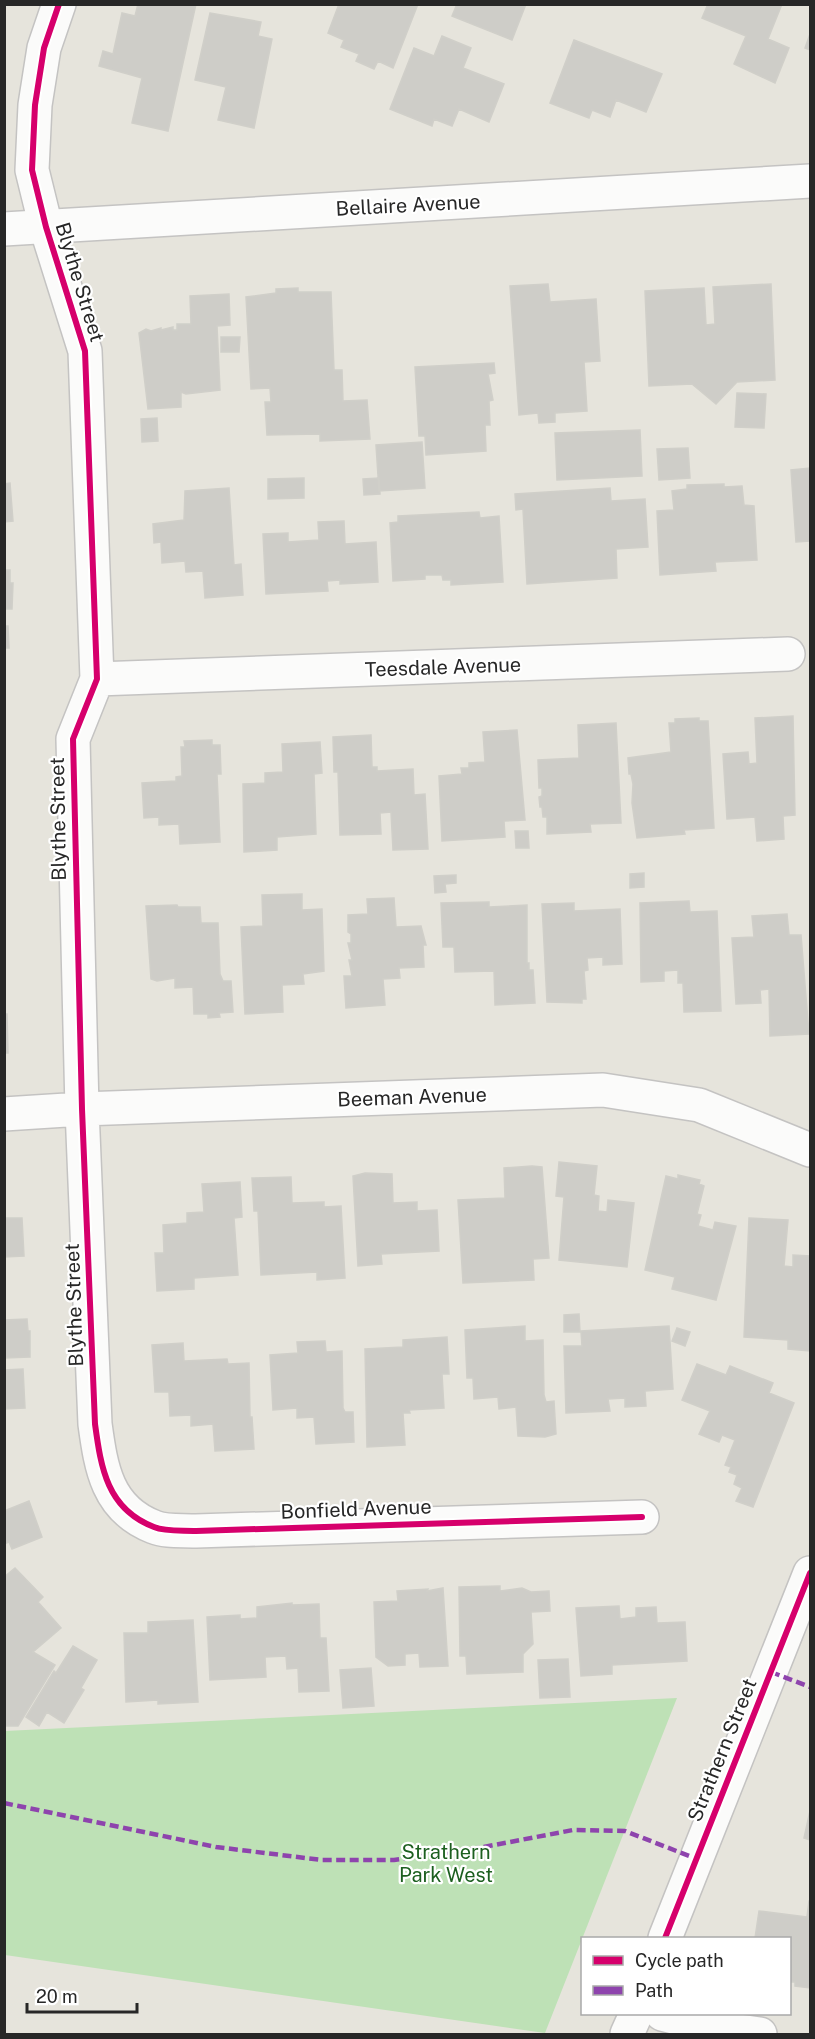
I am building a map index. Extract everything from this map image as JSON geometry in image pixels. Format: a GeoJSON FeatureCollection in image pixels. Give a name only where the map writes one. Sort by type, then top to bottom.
{"type":"FeatureCollection","features":[{"type":"Feature","properties":{"kind":"street","name":"Blythe Street"},"geometry":{"type":"LineString","coordinates":[[59,4],[44,48],[35,105],[32,170],[46,227],[85,351],[97,679],[73,739],[82,1109],[95,1424],[100,1468]]}},
{"type":"Feature","properties":{"kind":"street","name":"Bellaire Avenue"},"geometry":{"type":"LineString","coordinates":[[4,229],[810,181]]}},
{"type":"Feature","properties":{"kind":"street","name":"Teesdale Avenue"},"geometry":{"type":"LineString","coordinates":[[97,679],[788,654]]}},
{"type":"Feature","properties":{"kind":"street","name":"Beeman Avenue"},"geometry":{"type":"LineString","coordinates":[[4,1114],[82,1109],[603,1090],[699,1105],[810,1150]]}},
{"type":"Feature","properties":{"kind":"street","name":"Bonfield Avenue"},"geometry":{"type":"LineString","coordinates":[[100,1468],[125,1511],[156,1528],[196,1531],[642,1517]]}},
{"type":"Feature","properties":{"kind":"street","name":"Strathern Street"},"geometry":{"type":"LineString","coordinates":[[665,1937],[810,1573]]}},
{"type":"Feature","properties":{"kind":"street"},"geometry":{"type":"LineString","coordinates":[[627,2034],[635,2015]]}},
{"type":"Feature","properties":{"kind":"street"},"geometry":{"type":"LineString","coordinates":[[669,2015],[711,2027],[760,2034]]}},
{"type":"Feature","properties":{"kind":"green space","name":"Strathern Park West"},"geometry":{"type":"Polygon","coordinates":[[[677,1698],[545,2033],[5,1955],[5,1731],[677,1698]]]}},
{"type":"Feature","properties":{"kind":"building"},"geometry":{"type":"Polygon","coordinates":[[[138,4],[196,4],[168,131],[132,123],[142,78],[99,66],[103,51],[113,54],[122,13],[135,16],[138,4]]]}},
{"type":"Feature","properties":{"kind":"building"},"geometry":{"type":"Polygon","coordinates":[[[339,4],[418,4],[393,68],[378,61],[374,69],[356,61],[359,54],[341,47],[344,40],[328,33],[339,4]]]}},
{"type":"Feature","properties":{"kind":"building"},"geometry":{"type":"Polygon","coordinates":[[[457,4],[526,4],[512,40],[452,16],[457,4]]]}},
{"type":"Feature","properties":{"kind":"building"},"geometry":{"type":"Polygon","coordinates":[[[708,4],[782,4],[768,39],[789,48],[775,83],[734,64],[746,36],[702,18],[708,4]]]}},
{"type":"Feature","properties":{"kind":"building"},"geometry":{"type":"Polygon","coordinates":[[[210,13],[261,22],[258,36],[272,39],[254,128],[218,120],[226,87],[195,80],[210,13]]]}},
{"type":"Feature","properties":{"kind":"building"},"geometry":{"type":"Polygon","coordinates":[[[810,34],[810,50],[805,48],[810,34]]]}},
{"type":"Feature","properties":{"kind":"building"},"geometry":{"type":"Polygon","coordinates":[[[442,36],[471,48],[463,68],[504,84],[489,122],[459,109],[452,126],[434,119],[432,126],[390,109],[414,48],[434,56],[442,36]]]}},
{"type":"Feature","properties":{"kind":"building"},"geometry":{"type":"Polygon","coordinates":[[[574,40],[662,74],[646,112],[616,100],[610,117],[592,110],[589,118],[550,103],[574,40]]]}},
{"type":"Feature","properties":{"kind":"building"},"geometry":{"type":"Polygon","coordinates":[[[548,284],[550,302],[596,299],[600,361],[584,362],[587,411],[555,413],[555,422],[539,423],[538,413],[519,415],[510,286],[548,284]]]}},
{"type":"Feature","properties":{"kind":"building"},"geometry":{"type":"Polygon","coordinates":[[[771,284],[775,380],[737,382],[716,404],[692,384],[649,386],[645,291],[704,288],[706,325],[715,324],[713,287],[771,284]]]}},
{"type":"Feature","properties":{"kind":"building"},"geometry":{"type":"Polygon","coordinates":[[[298,288],[298,292],[331,292],[334,370],[342,370],[343,401],[367,400],[370,439],[320,441],[320,434],[267,435],[265,402],[271,402],[270,388],[251,389],[246,297],[276,293],[276,289],[298,288]]]}},
{"type":"Feature","properties":{"kind":"building"},"geometry":{"type":"Polygon","coordinates":[[[229,294],[230,325],[217,326],[220,390],[186,394],[181,392],[181,407],[148,409],[139,333],[146,329],[151,331],[173,327],[173,330],[177,330],[177,324],[191,324],[190,296],[229,294]]]}},
{"type":"Feature","properties":{"kind":"building"},"geometry":{"type":"Polygon","coordinates":[[[221,337],[240,337],[239,352],[221,352],[221,337]]]}},
{"type":"Feature","properties":{"kind":"building"},"geometry":{"type":"Polygon","coordinates":[[[494,363],[495,373],[488,374],[493,400],[489,401],[490,425],[485,425],[486,451],[426,455],[425,436],[419,436],[415,367],[494,363]]]}},
{"type":"Feature","properties":{"kind":"building"},"geometry":{"type":"Polygon","coordinates":[[[737,393],[766,394],[764,428],[735,427],[737,393]]]}},
{"type":"Feature","properties":{"kind":"building"},"geometry":{"type":"Polygon","coordinates":[[[157,418],[158,441],[142,442],[141,419],[157,418]]]}},
{"type":"Feature","properties":{"kind":"building"},"geometry":{"type":"Polygon","coordinates":[[[640,430],[642,476],[557,480],[555,433],[640,430]]]}},
{"type":"Feature","properties":{"kind":"building"},"geometry":{"type":"Polygon","coordinates":[[[422,442],[425,488],[379,491],[376,445],[422,442]]]}},
{"type":"Feature","properties":{"kind":"building"},"geometry":{"type":"Polygon","coordinates":[[[688,448],[690,478],[659,480],[657,449],[688,448]]]}},
{"type":"Feature","properties":{"kind":"building"},"geometry":{"type":"Polygon","coordinates":[[[810,468],[810,541],[796,542],[791,470],[810,468]]]}},
{"type":"Feature","properties":{"kind":"building"},"geometry":{"type":"Polygon","coordinates":[[[304,478],[304,498],[268,499],[268,479],[304,478]]]}},
{"type":"Feature","properties":{"kind":"building"},"geometry":{"type":"Polygon","coordinates":[[[379,478],[380,494],[364,495],[363,479],[379,478]]]}},
{"type":"Feature","properties":{"kind":"building"},"geometry":{"type":"Polygon","coordinates":[[[10,483],[13,521],[4,522],[4,484],[10,483]]]}},
{"type":"Feature","properties":{"kind":"building"},"geometry":{"type":"Polygon","coordinates":[[[724,484],[724,487],[742,486],[744,505],[754,506],[757,560],[715,562],[716,571],[660,575],[657,511],[674,510],[672,491],[687,489],[687,485],[724,484]]]}},
{"type":"Feature","properties":{"kind":"building"},"geometry":{"type":"Polygon","coordinates":[[[229,488],[234,565],[241,564],[243,595],[205,598],[203,571],[186,572],[185,561],[162,563],[161,542],[154,543],[153,524],[184,520],[185,491],[229,488]]]}},
{"type":"Feature","properties":{"kind":"building"},"geometry":{"type":"Polygon","coordinates":[[[610,488],[611,501],[645,499],[648,547],[616,549],[617,578],[527,584],[523,509],[516,510],[515,494],[610,488]]]}},
{"type":"Feature","properties":{"kind":"building"},"geometry":{"type":"Polygon","coordinates":[[[479,512],[480,518],[499,516],[503,582],[451,585],[451,580],[443,580],[442,575],[425,575],[425,579],[393,581],[390,523],[398,522],[398,516],[479,512]]]}},
{"type":"Feature","properties":{"kind":"building"},"geometry":{"type":"Polygon","coordinates":[[[344,521],[345,544],[376,542],[378,582],[340,584],[340,580],[327,581],[328,591],[266,594],[263,534],[288,533],[288,542],[319,540],[318,522],[344,521]]]}},
{"type":"Feature","properties":{"kind":"building"},"geometry":{"type":"Polygon","coordinates":[[[4,570],[10,570],[10,583],[13,583],[12,609],[4,609],[4,570]]]}},
{"type":"Feature","properties":{"kind":"building"},"geometry":{"type":"Polygon","coordinates":[[[4,626],[8,626],[9,648],[4,648],[4,626]]]}},
{"type":"Feature","properties":{"kind":"building"},"geometry":{"type":"Polygon","coordinates":[[[793,716],[795,815],[783,816],[784,839],[757,841],[755,817],[727,819],[723,754],[748,752],[749,764],[757,763],[755,718],[793,716]]]}},
{"type":"Feature","properties":{"kind":"building"},"geometry":{"type":"Polygon","coordinates":[[[699,718],[699,721],[708,721],[714,828],[684,830],[685,834],[637,838],[632,803],[633,784],[631,774],[629,774],[628,758],[671,752],[669,723],[675,723],[675,719],[699,718]]]}},
{"type":"Feature","properties":{"kind":"building"},"geometry":{"type":"Polygon","coordinates":[[[616,723],[621,823],[590,824],[591,832],[547,834],[547,817],[543,817],[542,807],[540,807],[539,797],[542,796],[542,788],[539,788],[538,760],[579,758],[578,725],[616,723]]]}},
{"type":"Feature","properties":{"kind":"building"},"geometry":{"type":"Polygon","coordinates":[[[517,730],[525,820],[504,821],[505,837],[442,841],[439,776],[462,774],[461,768],[469,768],[469,763],[485,762],[483,732],[517,730]]]}},
{"type":"Feature","properties":{"kind":"building"},"geometry":{"type":"Polygon","coordinates":[[[371,735],[372,767],[377,767],[377,771],[413,769],[414,795],[425,794],[428,849],[393,850],[391,812],[380,813],[381,834],[340,835],[338,772],[334,772],[333,737],[371,735]]]}},
{"type":"Feature","properties":{"kind":"building"},"geometry":{"type":"Polygon","coordinates":[[[212,740],[212,745],[220,745],[221,774],[217,774],[220,842],[180,844],[179,824],[159,825],[159,817],[144,818],[142,783],[176,781],[176,777],[182,776],[181,747],[185,747],[184,741],[212,740]]]}},
{"type":"Feature","properties":{"kind":"building"},"geometry":{"type":"Polygon","coordinates":[[[320,742],[322,773],[314,774],[316,834],[277,837],[277,850],[244,852],[243,784],[265,783],[265,773],[283,772],[282,744],[320,742]]]}},
{"type":"Feature","properties":{"kind":"building"},"geometry":{"type":"Polygon","coordinates":[[[515,831],[528,831],[529,848],[516,848],[515,831]]]}},
{"type":"Feature","properties":{"kind":"building"},"geometry":{"type":"Polygon","coordinates":[[[644,873],[644,887],[630,888],[630,874],[644,873]]]}},
{"type":"Feature","properties":{"kind":"building"},"geometry":{"type":"Polygon","coordinates":[[[456,875],[456,883],[445,884],[446,892],[435,893],[434,876],[456,875]]]}},
{"type":"Feature","properties":{"kind":"building"},"geometry":{"type":"Polygon","coordinates":[[[302,894],[302,910],[322,909],[324,971],[303,974],[304,984],[282,985],[283,1012],[245,1014],[241,927],[263,926],[262,895],[302,894]]]}},
{"type":"Feature","properties":{"kind":"building"},"geometry":{"type":"Polygon","coordinates":[[[394,898],[396,927],[421,926],[426,945],[423,945],[424,967],[399,968],[400,978],[383,979],[385,1005],[346,1008],[344,976],[352,976],[349,960],[352,960],[348,943],[351,943],[351,934],[348,932],[348,915],[368,914],[367,899],[394,898]]]}},
{"type":"Feature","properties":{"kind":"building"},"geometry":{"type":"Polygon","coordinates":[[[689,901],[690,912],[717,911],[721,1011],[684,1012],[683,983],[678,983],[678,970],[664,971],[664,981],[641,982],[640,903],[689,901]]]}},
{"type":"Feature","properties":{"kind":"building"},"geometry":{"type":"Polygon","coordinates":[[[489,902],[489,907],[527,905],[527,963],[529,963],[529,970],[533,970],[535,1003],[495,1005],[494,971],[455,972],[454,947],[443,947],[441,903],[489,902]]]}},
{"type":"Feature","properties":{"kind":"building"},"geometry":{"type":"Polygon","coordinates":[[[574,903],[574,911],[620,909],[622,964],[603,965],[603,957],[587,958],[588,970],[584,971],[586,999],[582,999],[582,1003],[547,1002],[542,904],[574,903]]]}},
{"type":"Feature","properties":{"kind":"building"},"geometry":{"type":"Polygon","coordinates":[[[177,905],[178,907],[200,907],[201,923],[218,923],[220,974],[223,981],[231,981],[233,1012],[219,1013],[220,1017],[208,1018],[208,1014],[194,1014],[193,987],[175,988],[175,978],[157,981],[151,979],[146,906],[177,905]]]}},
{"type":"Feature","properties":{"kind":"building"},"geometry":{"type":"Polygon","coordinates":[[[787,914],[789,935],[801,935],[809,1034],[770,1036],[769,989],[760,990],[761,1003],[736,1004],[732,938],[754,937],[752,916],[787,914]]]}},
{"type":"Feature","properties":{"kind":"building"},"geometry":{"type":"Polygon","coordinates":[[[4,1014],[7,1014],[8,1053],[4,1053],[4,1014]]]}},
{"type":"Feature","properties":{"kind":"building"},"geometry":{"type":"Polygon","coordinates":[[[559,1162],[597,1166],[594,1195],[599,1196],[598,1211],[607,1212],[608,1200],[634,1203],[627,1267],[559,1260],[564,1197],[556,1196],[559,1162]]]}},
{"type":"Feature","properties":{"kind":"building"},"geometry":{"type":"Polygon","coordinates":[[[542,1167],[549,1258],[533,1259],[534,1280],[463,1283],[458,1200],[505,1198],[504,1168],[542,1167]]]}},
{"type":"Feature","properties":{"kind":"building"},"geometry":{"type":"Polygon","coordinates":[[[365,1173],[392,1174],[393,1203],[417,1202],[417,1211],[437,1210],[439,1251],[381,1254],[382,1264],[358,1266],[353,1176],[365,1173]]]}},
{"type":"Feature","properties":{"kind":"building"},"geometry":{"type":"Polygon","coordinates":[[[678,1175],[700,1180],[699,1184],[704,1186],[697,1214],[701,1215],[698,1226],[713,1230],[715,1222],[736,1226],[716,1300],[672,1289],[675,1277],[645,1270],[666,1176],[678,1179],[678,1175]]]}},
{"type":"Feature","properties":{"kind":"building"},"geometry":{"type":"Polygon","coordinates":[[[291,1177],[292,1203],[324,1202],[324,1207],[341,1206],[345,1278],[317,1280],[317,1272],[261,1275],[258,1211],[254,1211],[252,1178],[291,1177]]]}},
{"type":"Feature","properties":{"kind":"building"},"geometry":{"type":"Polygon","coordinates":[[[240,1182],[242,1217],[234,1218],[238,1275],[194,1278],[194,1289],[157,1291],[155,1253],[164,1253],[163,1225],[187,1223],[187,1213],[204,1212],[202,1184],[240,1182]]]}},
{"type":"Feature","properties":{"kind":"building"},"geometry":{"type":"Polygon","coordinates":[[[4,1218],[22,1218],[24,1256],[4,1257],[4,1218]]]}},
{"type":"Feature","properties":{"kind":"building"},"geometry":{"type":"Polygon","coordinates":[[[749,1218],[788,1220],[784,1266],[793,1267],[793,1255],[810,1256],[810,1351],[788,1349],[788,1340],[744,1337],[749,1218]]]}},
{"type":"Feature","properties":{"kind":"building"},"geometry":{"type":"Polygon","coordinates":[[[579,1314],[580,1332],[564,1332],[564,1315],[579,1314]]]}},
{"type":"Feature","properties":{"kind":"building"},"geometry":{"type":"Polygon","coordinates":[[[27,1319],[28,1331],[30,1331],[30,1357],[4,1358],[4,1320],[27,1319]]]}},
{"type":"Feature","properties":{"kind":"building"},"geometry":{"type":"Polygon","coordinates":[[[525,1326],[525,1341],[543,1340],[544,1395],[546,1402],[554,1401],[556,1434],[545,1437],[518,1436],[516,1407],[499,1409],[498,1397],[474,1399],[473,1378],[467,1378],[465,1330],[525,1326]]]}},
{"type":"Feature","properties":{"kind":"building"},"geometry":{"type":"Polygon","coordinates":[[[669,1326],[673,1389],[645,1391],[646,1406],[625,1407],[625,1398],[608,1399],[610,1411],[566,1413],[564,1346],[582,1346],[581,1331],[669,1326]]]}},
{"type":"Feature","properties":{"kind":"building"},"geometry":{"type":"Polygon","coordinates":[[[677,1328],[690,1332],[685,1346],[672,1341],[677,1328]]]}},
{"type":"Feature","properties":{"kind":"building"},"geometry":{"type":"Polygon","coordinates":[[[447,1337],[449,1374],[442,1374],[444,1408],[409,1410],[410,1413],[403,1413],[405,1445],[367,1447],[365,1349],[403,1347],[403,1340],[447,1337]]]}},
{"type":"Feature","properties":{"kind":"building"},"geometry":{"type":"Polygon","coordinates":[[[325,1341],[326,1352],[342,1351],[343,1408],[345,1412],[353,1412],[354,1442],[316,1444],[314,1417],[297,1418],[297,1408],[273,1410],[270,1355],[298,1353],[297,1342],[325,1341]]]}},
{"type":"Feature","properties":{"kind":"building"},"geometry":{"type":"Polygon","coordinates":[[[183,1343],[184,1361],[227,1359],[228,1364],[249,1363],[250,1417],[252,1417],[254,1449],[215,1451],[213,1424],[191,1426],[191,1415],[170,1416],[169,1392],[155,1392],[152,1345],[183,1343]]]}},
{"type":"Feature","properties":{"kind":"building"},"geometry":{"type":"Polygon","coordinates":[[[697,1364],[726,1375],[730,1366],[773,1383],[769,1393],[794,1403],[753,1507],[736,1501],[742,1488],[734,1484],[737,1475],[729,1472],[731,1467],[725,1465],[735,1440],[722,1435],[719,1442],[699,1434],[710,1411],[682,1400],[697,1364]]]}},
{"type":"Feature","properties":{"kind":"building"},"geometry":{"type":"Polygon","coordinates":[[[23,1369],[25,1408],[4,1409],[4,1370],[23,1369]]]}},
{"type":"Feature","properties":{"kind":"building"},"geometry":{"type":"Polygon","coordinates":[[[29,1501],[42,1537],[12,1549],[9,1542],[4,1544],[4,1511],[29,1501]]]}},
{"type":"Feature","properties":{"kind":"building"},"geometry":{"type":"Polygon","coordinates":[[[15,1568],[43,1597],[38,1602],[61,1628],[33,1652],[55,1665],[18,1726],[4,1726],[4,1577],[15,1568]]]}},
{"type":"Feature","properties":{"kind":"building"},"geometry":{"type":"Polygon","coordinates":[[[500,1586],[500,1591],[522,1588],[531,1592],[549,1591],[550,1611],[531,1612],[533,1644],[523,1654],[523,1672],[467,1674],[466,1656],[460,1656],[459,1587],[500,1586]]]}},
{"type":"Feature","properties":{"kind":"building"},"geometry":{"type":"Polygon","coordinates":[[[443,1588],[448,1666],[420,1667],[419,1653],[405,1654],[405,1665],[388,1666],[376,1657],[374,1602],[398,1601],[397,1591],[428,1589],[427,1591],[443,1588]]]}},
{"type":"Feature","properties":{"kind":"building"},"geometry":{"type":"Polygon","coordinates":[[[292,1603],[292,1605],[319,1604],[320,1638],[326,1638],[329,1691],[299,1692],[298,1668],[287,1669],[286,1656],[265,1657],[266,1677],[210,1680],[207,1617],[240,1615],[240,1619],[257,1618],[257,1607],[292,1603]]]}},
{"type":"Feature","properties":{"kind":"building"},"geometry":{"type":"Polygon","coordinates":[[[619,1606],[620,1619],[636,1617],[636,1608],[656,1607],[657,1623],[685,1622],[687,1661],[612,1665],[612,1674],[581,1676],[576,1608],[619,1606]]]}},
{"type":"Feature","properties":{"kind":"building"},"geometry":{"type":"Polygon","coordinates":[[[193,1620],[198,1702],[158,1704],[158,1700],[126,1702],[124,1633],[148,1633],[148,1622],[193,1620]]]}},
{"type":"Feature","properties":{"kind":"building"},"geometry":{"type":"Polygon","coordinates":[[[73,1646],[97,1660],[81,1688],[84,1690],[64,1723],[47,1712],[39,1726],[26,1717],[54,1671],[56,1673],[73,1646]]]}},
{"type":"Feature","properties":{"kind":"building"},"geometry":{"type":"Polygon","coordinates":[[[568,1659],[570,1697],[540,1698],[538,1660],[568,1659]]]}},
{"type":"Feature","properties":{"kind":"building"},"geometry":{"type":"Polygon","coordinates":[[[371,1668],[374,1706],[343,1708],[340,1670],[371,1668]]]}},
{"type":"Feature","properties":{"kind":"building"},"geometry":{"type":"Polygon","coordinates":[[[810,1811],[810,1840],[804,1838],[810,1811]]]}},
{"type":"Feature","properties":{"kind":"building"},"geometry":{"type":"Polygon","coordinates":[[[810,1901],[810,1988],[795,1986],[795,1982],[791,1982],[791,1937],[755,1937],[759,1911],[807,1917],[810,1901]]]}},
{"type":"Feature","properties":{"kind":"marked path"},"geometry":{"type":"LineString","coordinates":[[771,1672],[810,1687]]}},
{"type":"Feature","properties":{"kind":"marked path"},"geometry":{"type":"LineString","coordinates":[[4,1803],[216,1847],[322,1860],[394,1860],[473,1849],[573,1830],[625,1831],[697,1859]]}},
{"type":"Feature","properties":{"kind":"cycle path"},"geometry":{"type":"LineString","coordinates":[[59,4],[44,48],[35,105],[32,170],[46,227],[85,351],[97,679],[73,739],[82,1109],[95,1424],[100,1456],[109,1485],[126,1510],[154,1527],[169,1530],[642,1517]]}},
{"type":"Feature","properties":{"kind":"cycle path"},"geometry":{"type":"LineString","coordinates":[[665,1937],[810,1573]]}}]}
